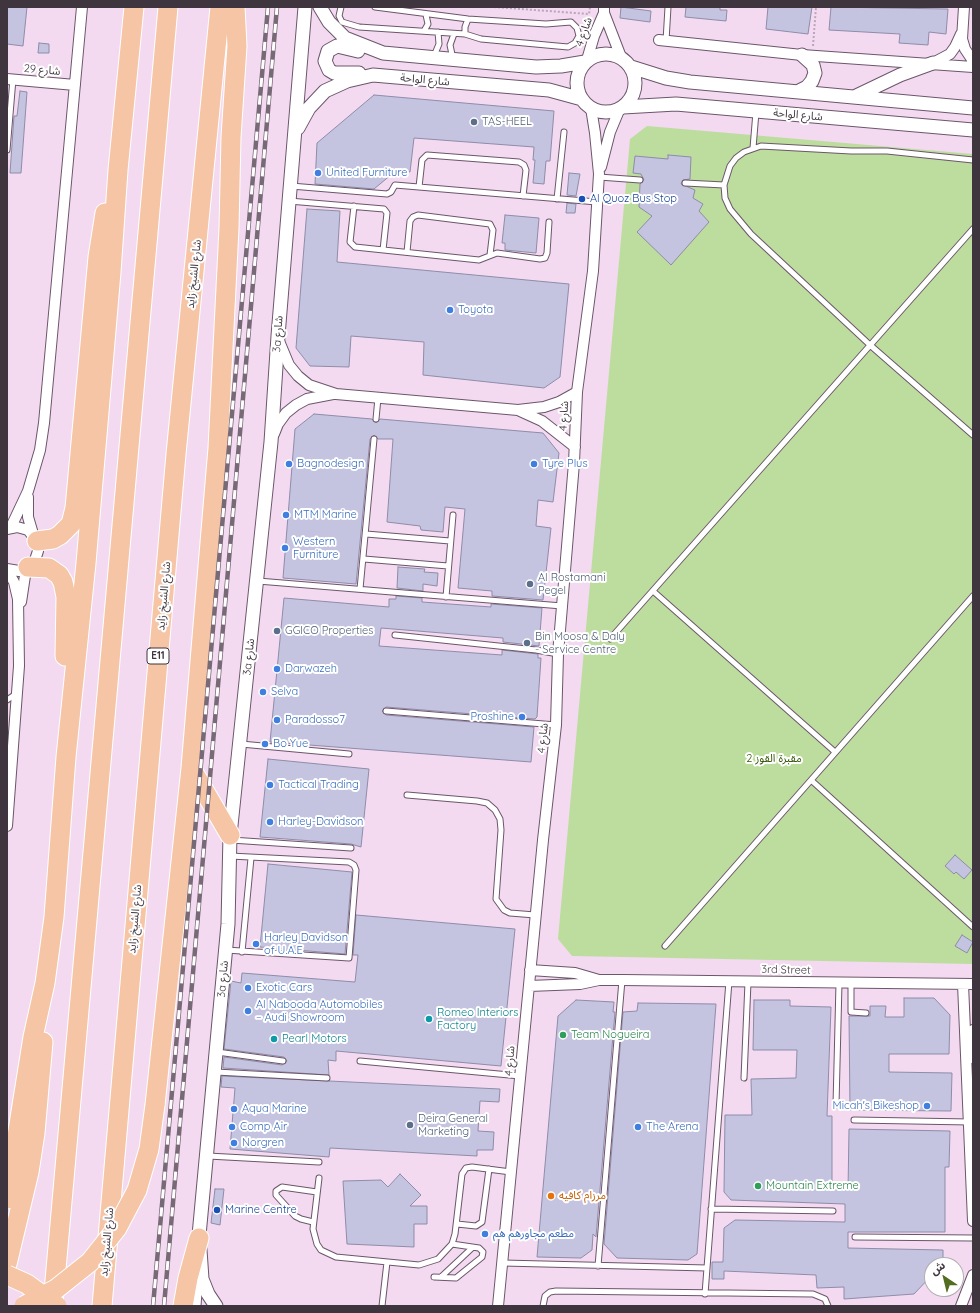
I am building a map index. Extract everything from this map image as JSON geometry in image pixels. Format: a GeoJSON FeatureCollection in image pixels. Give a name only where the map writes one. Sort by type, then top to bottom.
{"type":"FeatureCollection","features":[{"type":"Feature","properties":{"kind":"highway"},"geometry":{"type":"LineString","coordinates":[[7,1198],[33,1037],[45,983],[54,917],[66,757],[93,476],[111,272],[118,170],[134,7]]}},
{"type":"Feature","properties":{"kind":"highway"},"geometry":{"type":"LineString","coordinates":[[52,1306],[168,7]]}},
{"type":"Feature","properties":{"kind":"highway","name":"شارع الشيخ زايد"},"geometry":{"type":"LineString","coordinates":[[102,1306],[176,454],[220,7]]}},
{"type":"Feature","properties":{"kind":"highway"},"geometry":{"type":"LineString","coordinates":[[24,1306],[56,1289],[90,1262],[117,1228],[137,1190],[149,1149],[191,768],[218,448],[232,122],[237,46],[235,7]]}},
{"type":"Feature","properties":{"kind":"highway"},"geometry":{"type":"LineString","coordinates":[[35,537],[53,539],[60,535],[71,524],[74,516],[98,257],[106,213],[118,170]]}},
{"type":"Feature","properties":{"kind":"highway"},"geometry":{"type":"LineString","coordinates":[[27,568],[41,567],[54,570],[59,575],[66,590],[64,702],[66,757]]}},
{"type":"Feature","properties":{"kind":"highway"},"geometry":{"type":"LineString","coordinates":[[191,768],[230,838]]}},
{"type":"Feature","properties":{"kind":"highway"},"geometry":{"type":"LineString","coordinates":[[7,1264],[21,1210],[35,1133],[42,1066],[45,983]]}},
{"type":"Feature","properties":{"kind":"highway"},"geometry":{"type":"LineString","coordinates":[[183,1306],[192,1259],[199,1238]]}},
{"type":"Feature","properties":{"kind":"highway"},"geometry":{"type":"LineString","coordinates":[[7,1274],[27,1284],[57,1306]]}},
{"type":"Feature","properties":{"kind":"street"},"geometry":{"type":"LineString","coordinates":[[35,537],[23,528],[9,528],[28,491],[40,450],[44,423],[82,7]]}},
{"type":"Feature","properties":{"kind":"street","name":"3a شارع"},"geometry":{"type":"LineString","coordinates":[[194,1306],[225,950],[230,838],[271,442],[278,336],[305,7]]}},
{"type":"Feature","properties":{"kind":"street","name":"شارع الواحة"},"geometry":{"type":"LineString","coordinates":[[320,7],[329,22],[345,38],[383,52],[454,60],[548,67],[586,61]]}},
{"type":"Feature","properties":{"kind":"street"},"geometry":{"type":"LineString","coordinates":[[964,7],[962,30],[964,49],[973,61]]}},
{"type":"Feature","properties":{"kind":"street","name":"شارع 4"},"geometry":{"type":"LineString","coordinates":[[604,10],[621,57]]}},
{"type":"Feature","properties":{"kind":"street","name":"شارع 4"},"geometry":{"type":"LineString","coordinates":[[586,61],[604,10]]}},
{"type":"Feature","properties":{"kind":"street"},"geometry":{"type":"LineString","coordinates":[[853,97],[900,75],[933,63],[950,54],[956,47],[962,30]]}},
{"type":"Feature","properties":{"kind":"street"},"geometry":{"type":"LineString","coordinates":[[663,41],[807,55],[973,67]]}},
{"type":"Feature","properties":{"kind":"street"},"geometry":{"type":"LineString","coordinates":[[374,75],[356,72],[334,73],[326,66],[325,56],[328,51],[337,46],[360,52],[383,52]]}},
{"type":"Feature","properties":{"kind":"street"},"geometry":{"type":"LineString","coordinates":[[603,54],[621,57],[631,67],[634,75],[634,88],[629,101],[621,107],[605,111],[586,104],[577,84],[579,73],[586,61],[603,54]]}},
{"type":"Feature","properties":{"kind":"street"},"geometry":{"type":"LineString","coordinates":[[799,91],[807,87],[812,81],[814,73],[813,65],[807,55]]}},
{"type":"Feature","properties":{"kind":"street"},"geometry":{"type":"LineString","coordinates":[[631,67],[655,75],[690,82],[973,108]]}},
{"type":"Feature","properties":{"kind":"street","name":"شارع الواحة"},"geometry":{"type":"LineString","coordinates":[[294,137],[302,118],[325,91],[347,81],[374,75],[549,90],[586,104]]}},
{"type":"Feature","properties":{"kind":"street","name":"شارع 29"},"geometry":{"type":"LineString","coordinates":[[10,79],[75,85]]}},
{"type":"Feature","properties":{"kind":"street","name":"شارع 4"},"geometry":{"type":"LineString","coordinates":[[499,1305],[535,915],[556,725],[558,654],[575,447],[577,392],[593,271],[599,176],[596,133],[586,104]]}},
{"type":"Feature","properties":{"kind":"street","name":"شارع الواحة"},"geometry":{"type":"LineString","coordinates":[[621,107],[676,104],[973,130]]}},
{"type":"Feature","properties":{"kind":"street","name":"شارع 4"},"geometry":{"type":"LineString","coordinates":[[599,176],[610,132],[621,107]]}},
{"type":"Feature","properties":{"kind":"street"},"geometry":{"type":"LineString","coordinates":[[278,336],[289,365],[298,376],[309,385],[336,394],[518,410],[544,407],[559,402],[577,392]]}},
{"type":"Feature","properties":{"kind":"street"},"geometry":{"type":"LineString","coordinates":[[271,442],[278,424],[286,413],[296,405],[307,399],[336,394]]}},
{"type":"Feature","properties":{"kind":"street"},"geometry":{"type":"LineString","coordinates":[[518,410],[542,421],[575,447]]}},
{"type":"Feature","properties":{"kind":"street"},"geometry":{"type":"LineString","coordinates":[[7,826],[10,764],[18,693],[19,610],[27,568],[37,556],[35,537],[28,517],[28,491]]}},
{"type":"Feature","properties":{"kind":"street"},"geometry":{"type":"LineString","coordinates":[[7,570],[19,571],[27,568]]}},
{"type":"Feature","properties":{"kind":"street"},"geometry":{"type":"LineString","coordinates":[[7,570],[14,582],[19,610]]}},
{"type":"Feature","properties":{"kind":"street"},"geometry":{"type":"LineString","coordinates":[[530,970],[575,973],[600,980]]}},
{"type":"Feature","properties":{"kind":"street"},"geometry":{"type":"LineString","coordinates":[[529,986],[580,984],[600,980]]}},
{"type":"Feature","properties":{"kind":"street","name":"3rd Street"},"geometry":{"type":"LineString","coordinates":[[600,980],[968,984]]}},
{"type":"Feature","properties":{"kind":"street"},"geometry":{"type":"LineString","coordinates":[[968,984],[965,1057],[968,1074],[973,1221]]}},
{"type":"Feature","properties":{"kind":"street"},"geometry":{"type":"LineString","coordinates":[[968,1074],[971,1062],[973,1030]]}},
{"type":"Feature","properties":{"kind":"street"},"geometry":{"type":"LineString","coordinates":[[199,1238],[202,1279],[208,1294],[216,1306]]}},
{"type":"Feature","properties":{"kind":"street"},"geometry":{"type":"LineString","coordinates":[[961,1306],[973,1275]]}},
{"type":"Feature","properties":{"kind":"lane"},"geometry":{"type":"LineString","coordinates":[[341,7],[338,12],[340,19],[348,25],[465,34],[481,39],[568,47],[575,43],[579,36],[577,28],[571,22],[546,24],[468,19],[426,15],[375,7]]}},
{"type":"Feature","properties":{"kind":"lane"},"geometry":{"type":"LineString","coordinates":[[663,41],[668,7]]}},
{"type":"Feature","properties":{"kind":"lane"},"geometry":{"type":"LineString","coordinates":[[424,31],[428,24],[426,15]]}},
{"type":"Feature","properties":{"kind":"lane"},"geometry":{"type":"LineString","coordinates":[[465,34],[464,27],[468,19]]}},
{"type":"Feature","properties":{"kind":"lane"},"geometry":{"type":"LineString","coordinates":[[434,57],[439,44],[438,32]]}},
{"type":"Feature","properties":{"kind":"lane"},"geometry":{"type":"LineString","coordinates":[[454,34],[450,50],[454,60]]}},
{"type":"Feature","properties":{"kind":"lane"},"geometry":{"type":"LineString","coordinates":[[7,150],[9,110],[11,103],[10,79]]}},
{"type":"Feature","properties":{"kind":"lane"},"geometry":{"type":"LineString","coordinates":[[753,148],[756,111]]}},
{"type":"Feature","properties":{"kind":"lane"},"geometry":{"type":"LineString","coordinates":[[557,199],[564,132]]}},
{"type":"Feature","properties":{"kind":"lane"},"geometry":{"type":"LineString","coordinates":[[973,160],[882,150],[851,151],[761,146],[753,148],[736,158],[730,166],[724,185],[725,198],[737,219],[786,268],[870,345],[973,435]]}},
{"type":"Feature","properties":{"kind":"lane"},"geometry":{"type":"LineString","coordinates":[[419,187],[422,160],[427,155],[519,162],[524,164],[526,170],[523,196]]}},
{"type":"Feature","properties":{"kind":"lane"},"geometry":{"type":"LineString","coordinates":[[599,176],[640,180]]}},
{"type":"Feature","properties":{"kind":"lane"},"geometry":{"type":"LineString","coordinates":[[685,183],[724,185]]}},
{"type":"Feature","properties":{"kind":"lane"},"geometry":{"type":"LineString","coordinates":[[290,186],[387,194],[391,192],[395,185],[597,202]]}},
{"type":"Feature","properties":{"kind":"lane"},"geometry":{"type":"LineString","coordinates":[[289,201],[386,210],[383,250]]}},
{"type":"Feature","properties":{"kind":"lane"},"geometry":{"type":"LineString","coordinates":[[354,206],[351,244],[355,247],[479,260],[497,253],[545,258],[547,253],[549,222]]}},
{"type":"Feature","properties":{"kind":"lane"},"geometry":{"type":"LineString","coordinates":[[407,252],[410,221],[413,216],[418,215],[490,224],[493,227],[490,256]]}},
{"type":"Feature","properties":{"kind":"lane"},"geometry":{"type":"LineString","coordinates":[[610,639],[973,229]]}},
{"type":"Feature","properties":{"kind":"lane"},"geometry":{"type":"LineString","coordinates":[[376,419],[378,398]]}},
{"type":"Feature","properties":{"kind":"lane"},"geometry":{"type":"LineString","coordinates":[[360,590],[374,439]]}},
{"type":"Feature","properties":{"kind":"lane"},"geometry":{"type":"LineString","coordinates":[[446,596],[453,515]]}},
{"type":"Feature","properties":{"kind":"lane"},"geometry":{"type":"LineString","coordinates":[[366,534],[450,541]]}},
{"type":"Feature","properties":{"kind":"lane"},"geometry":{"type":"LineString","coordinates":[[364,559],[448,566]]}},
{"type":"Feature","properties":{"kind":"lane"},"geometry":{"type":"LineString","coordinates":[[257,581],[562,606]]}},
{"type":"Feature","properties":{"kind":"lane"},"geometry":{"type":"LineString","coordinates":[[653,590],[835,752]]}},
{"type":"Feature","properties":{"kind":"lane"},"geometry":{"type":"LineString","coordinates":[[665,946],[973,596]]}},
{"type":"Feature","properties":{"kind":"lane"},"geometry":{"type":"LineString","coordinates":[[395,635],[536,650],[558,654]]}},
{"type":"Feature","properties":{"kind":"lane"},"geometry":{"type":"LineString","coordinates":[[7,700],[18,693]]}},
{"type":"Feature","properties":{"kind":"lane"},"geometry":{"type":"LineString","coordinates":[[386,711],[556,725]]}},
{"type":"Feature","properties":{"kind":"lane"},"geometry":{"type":"LineString","coordinates":[[240,744],[349,754]]}},
{"type":"Feature","properties":{"kind":"lane"},"geometry":{"type":"LineString","coordinates":[[811,780],[973,927]]}},
{"type":"Feature","properties":{"kind":"lane"},"geometry":{"type":"LineString","coordinates":[[407,795],[476,801],[487,803],[495,810],[500,819],[501,830],[496,899],[504,910],[510,913],[535,915]]}},
{"type":"Feature","properties":{"kind":"lane"},"geometry":{"type":"LineString","coordinates":[[230,838],[350,848]]}},
{"type":"Feature","properties":{"kind":"lane"},"geometry":{"type":"LineString","coordinates":[[225,950],[345,959],[350,955],[356,870],[354,865],[349,862],[230,856]]}},
{"type":"Feature","properties":{"kind":"lane"},"geometry":{"type":"LineString","coordinates":[[242,952],[251,858]]}},
{"type":"Feature","properties":{"kind":"lane"},"geometry":{"type":"LineString","coordinates":[[598,1266],[622,980]]}},
{"type":"Feature","properties":{"kind":"lane"},"geometry":{"type":"LineString","coordinates":[[705,1294],[729,982]]}},
{"type":"Feature","properties":{"kind":"lane"},"geometry":{"type":"LineString","coordinates":[[744,1078],[748,982]]}},
{"type":"Feature","properties":{"kind":"lane"},"geometry":{"type":"LineString","coordinates":[[836,1105],[839,983]]}},
{"type":"Feature","properties":{"kind":"lane"},"geometry":{"type":"LineString","coordinates":[[851,983],[851,1012],[866,1014]]}},
{"type":"Feature","properties":{"kind":"lane"},"geometry":{"type":"LineString","coordinates":[[216,1052],[282,1060]]}},
{"type":"Feature","properties":{"kind":"lane"},"geometry":{"type":"LineString","coordinates":[[360,1061],[520,1076]]}},
{"type":"Feature","properties":{"kind":"lane"},"geometry":{"type":"LineString","coordinates":[[215,1072],[327,1078]]}},
{"type":"Feature","properties":{"kind":"lane"},"geometry":{"type":"LineString","coordinates":[[854,1120],[970,1122]]}},
{"type":"Feature","properties":{"kind":"lane"},"geometry":{"type":"LineString","coordinates":[[208,1156],[319,1162]]}},
{"type":"Feature","properties":{"kind":"lane"},"geometry":{"type":"LineString","coordinates":[[319,1178],[314,1222],[314,1237],[316,1244],[328,1255],[419,1265],[429,1263],[446,1252],[452,1244],[457,1224],[464,1171],[469,1167],[511,1172]]}},
{"type":"Feature","properties":{"kind":"lane"},"geometry":{"type":"LineString","coordinates":[[457,1224],[476,1226],[482,1222],[489,1169]]}},
{"type":"Feature","properties":{"kind":"lane"},"geometry":{"type":"LineString","coordinates":[[314,1222],[297,1217],[276,1195],[276,1191],[282,1187],[317,1192]]}},
{"type":"Feature","properties":{"kind":"lane"},"geometry":{"type":"LineString","coordinates":[[711,1209],[833,1211]]}},
{"type":"Feature","properties":{"kind":"lane"},"geometry":{"type":"LineString","coordinates":[[855,1237],[973,1238]]}},
{"type":"Feature","properties":{"kind":"lane"},"geometry":{"type":"LineString","coordinates":[[434,1277],[458,1277],[480,1259],[483,1254],[481,1249],[452,1244]]}},
{"type":"Feature","properties":{"kind":"lane"},"geometry":{"type":"LineString","coordinates":[[441,1277],[472,1248]]}},
{"type":"Feature","properties":{"kind":"lane"},"geometry":{"type":"LineString","coordinates":[[382,1306],[387,1262]]}},
{"type":"Feature","properties":{"kind":"lane"},"geometry":{"type":"LineString","coordinates":[[503,1263],[707,1268]]}},
{"type":"Feature","properties":{"kind":"lane"},"geometry":{"type":"LineString","coordinates":[[543,1306],[545,1296],[550,1292],[556,1291],[705,1294],[813,1294],[825,1299],[828,1306]]}},
{"type":"Feature","properties":{"kind":"path"},"geometry":{"type":"LineString","coordinates":[[494,7],[589,14],[590,7]]}},
{"type":"Feature","properties":{"kind":"path"},"geometry":{"type":"LineString","coordinates":[[807,55],[816,7]]}},
{"type":"Feature","properties":{"kind":"green space","name":"مقبرة القوز 2"},"geometry":{"type":"Polygon","coordinates":[[[647,126],[973,154],[973,964],[572,956],[558,939],[630,139],[647,126]]]}},
{"type":"Feature","properties":{"kind":"building"},"geometry":{"type":"Polygon","coordinates":[[[7,7],[27,7],[23,46],[7,44],[7,7]]]}},
{"type":"Feature","properties":{"kind":"building"},"geometry":{"type":"Polygon","coordinates":[[[621,7],[651,11],[650,22],[620,18],[621,7]]]}},
{"type":"Feature","properties":{"kind":"building"},"geometry":{"type":"Polygon","coordinates":[[[686,7],[720,7],[720,10],[727,10],[726,21],[685,17],[686,7]]]}},
{"type":"Feature","properties":{"kind":"building"},"geometry":{"type":"Polygon","coordinates":[[[768,7],[812,7],[808,34],[766,29],[768,7]]]}},
{"type":"Feature","properties":{"kind":"building"},"geometry":{"type":"Polygon","coordinates":[[[831,7],[948,9],[946,34],[929,32],[928,45],[899,43],[900,34],[829,30],[831,7]]]}},
{"type":"Feature","properties":{"kind":"building"},"geometry":{"type":"Polygon","coordinates":[[[39,43],[49,44],[49,53],[38,53],[39,43]]]}},
{"type":"Feature","properties":{"kind":"building"},"geometry":{"type":"Polygon","coordinates":[[[20,91],[27,92],[21,173],[10,173],[14,116],[17,116],[20,91]]]}},
{"type":"Feature","properties":{"kind":"building"},"geometry":{"type":"Polygon","coordinates":[[[374,95],[554,111],[550,161],[546,161],[544,184],[533,183],[535,160],[533,160],[534,147],[414,138],[410,172],[398,169],[374,189],[315,184],[317,143],[374,95]]]}},
{"type":"Feature","properties":{"kind":"building"},"geometry":{"type":"Polygon","coordinates":[[[668,155],[691,157],[690,179],[683,180],[681,184],[695,190],[693,198],[703,204],[699,211],[709,222],[671,265],[637,232],[652,216],[639,207],[640,184],[644,180],[641,174],[633,173],[635,156],[668,159],[668,155]]]}},
{"type":"Feature","properties":{"kind":"building"},"geometry":{"type":"Polygon","coordinates":[[[569,173],[580,174],[576,196],[567,195],[569,173]]]}},
{"type":"Feature","properties":{"kind":"building"},"geometry":{"type":"Polygon","coordinates":[[[567,203],[576,204],[575,213],[566,213],[567,203]]]}},
{"type":"Feature","properties":{"kind":"building","name":"Toyota"},"geometry":{"type":"Polygon","coordinates":[[[307,209],[340,211],[337,262],[569,284],[560,377],[544,388],[423,375],[424,342],[351,336],[349,367],[310,366],[296,348],[307,209]]]}},
{"type":"Feature","properties":{"kind":"building"},"geometry":{"type":"Polygon","coordinates":[[[505,215],[539,218],[536,253],[505,250],[505,243],[502,243],[505,215]]]}},
{"type":"Feature","properties":{"kind":"building"},"geometry":{"type":"Polygon","coordinates":[[[314,414],[372,419],[376,423],[380,419],[543,433],[559,453],[553,502],[538,500],[536,526],[551,528],[543,600],[492,596],[492,591],[458,588],[465,509],[445,507],[443,532],[421,530],[420,526],[387,522],[393,439],[378,439],[374,435],[370,439],[356,584],[283,578],[295,429],[314,414]]]}},
{"type":"Feature","properties":{"kind":"building"},"geometry":{"type":"Polygon","coordinates":[[[398,567],[425,569],[424,572],[438,573],[437,586],[423,584],[423,591],[397,588],[398,567]]]}},
{"type":"Feature","properties":{"kind":"building"},"geometry":{"type":"Polygon","coordinates":[[[396,596],[422,598],[422,602],[491,607],[491,604],[542,608],[539,646],[503,642],[503,638],[381,628],[379,646],[502,655],[502,650],[538,654],[538,658],[541,658],[537,717],[535,719],[386,707],[382,711],[386,715],[534,727],[531,762],[270,742],[284,598],[389,607],[389,599],[396,599],[396,596]]]}},
{"type":"Feature","properties":{"kind":"building"},"geometry":{"type":"Polygon","coordinates":[[[268,759],[369,769],[361,847],[351,844],[260,837],[268,759]]]}},
{"type":"Feature","properties":{"kind":"building"},"geometry":{"type":"Polygon","coordinates":[[[955,855],[972,870],[964,879],[956,872],[954,874],[945,866],[955,855]]]}},
{"type":"Feature","properties":{"kind":"building"},"geometry":{"type":"Polygon","coordinates":[[[268,864],[352,872],[345,954],[260,947],[268,864]]]}},
{"type":"Feature","properties":{"kind":"building","name":"Romeo Interiors Factory"},"geometry":{"type":"Polygon","coordinates":[[[356,915],[515,929],[501,1066],[336,1051],[336,1061],[328,1060],[329,1075],[223,1068],[224,1057],[282,1065],[287,1061],[284,1057],[224,1049],[231,981],[241,983],[242,973],[355,982],[358,955],[353,955],[356,915]]]}},
{"type":"Feature","properties":{"kind":"building"},"geometry":{"type":"Polygon","coordinates":[[[962,935],[973,942],[967,953],[955,946],[962,935]]]}},
{"type":"Feature","properties":{"kind":"building"},"geometry":{"type":"Polygon","coordinates":[[[904,998],[934,998],[950,1015],[949,1054],[889,1054],[889,1072],[952,1073],[951,1111],[850,1110],[849,1016],[870,1016],[870,1006],[886,1006],[885,1017],[904,1017],[904,998]]]}},
{"type":"Feature","properties":{"kind":"building"},"geometry":{"type":"Polygon","coordinates":[[[576,1000],[614,1002],[613,1012],[615,1012],[596,1237],[593,1234],[592,1250],[581,1258],[537,1257],[558,1016],[576,1000]]]}},
{"type":"Feature","properties":{"kind":"building"},"geometry":{"type":"Polygon","coordinates":[[[754,1000],[790,1000],[790,1006],[831,1007],[827,1116],[832,1116],[832,1189],[848,1190],[849,1129],[950,1131],[949,1167],[945,1167],[945,1232],[848,1232],[848,1248],[943,1250],[943,1257],[924,1257],[924,1283],[914,1294],[844,1299],[844,1287],[817,1288],[816,1275],[724,1271],[724,1279],[712,1279],[712,1262],[723,1262],[724,1228],[735,1220],[845,1222],[845,1204],[731,1200],[724,1192],[725,1115],[752,1115],[751,1079],[796,1078],[797,1050],[753,1050],[754,1000]]]}},
{"type":"Feature","properties":{"kind":"building"},"geometry":{"type":"Polygon","coordinates":[[[638,1003],[716,1004],[697,1254],[688,1260],[617,1258],[604,1244],[623,1012],[637,1011],[638,1003]]]}},
{"type":"Feature","properties":{"kind":"building"},"geometry":{"type":"Polygon","coordinates":[[[222,1076],[500,1089],[499,1102],[480,1101],[478,1131],[494,1132],[493,1150],[477,1150],[477,1156],[330,1148],[329,1157],[230,1149],[235,1088],[221,1087],[222,1076]]]}},
{"type":"Feature","properties":{"kind":"building"},"geometry":{"type":"Polygon","coordinates":[[[400,1174],[421,1195],[410,1206],[427,1206],[427,1224],[414,1224],[414,1247],[347,1244],[343,1181],[381,1180],[388,1187],[400,1174]]]}},
{"type":"Feature","properties":{"kind":"building"},"geometry":{"type":"Polygon","coordinates":[[[215,1189],[224,1189],[220,1225],[211,1223],[215,1189]]]}},
{"type":"Feature","properties":{"kind":"railway"},"geometry":{"type":"LineString","coordinates":[[153,1306],[268,7]]}},
{"type":"Feature","properties":{"kind":"railway"},"geometry":{"type":"LineString","coordinates":[[164,1306],[277,7]]}},
{"type":"Feature","properties":{"kind":"place","name":"TAS-HEEL"},"geometry":{"type":"Point","coordinates":[474,122]}},
{"type":"Feature","properties":{"kind":"place","name":"United Furniture"},"geometry":{"type":"Point","coordinates":[318,173]}},
{"type":"Feature","properties":{"kind":"place","name":"Al Quoz Bus Stop"},"geometry":{"type":"Point","coordinates":[582,199]}},
{"type":"Feature","properties":{"kind":"place","name":"Toyota"},"geometry":{"type":"Point","coordinates":[450,310]}},
{"type":"Feature","properties":{"kind":"place","name":"Bagnodesign"},"geometry":{"type":"Point","coordinates":[289,464]}},
{"type":"Feature","properties":{"kind":"place","name":"Tyre Plus"},"geometry":{"type":"Point","coordinates":[534,464]}},
{"type":"Feature","properties":{"kind":"place","name":"MTM Marine"},"geometry":{"type":"Point","coordinates":[286,515]}},
{"type":"Feature","properties":{"kind":"place","name":"Western Furniture"},"geometry":{"type":"Point","coordinates":[285,548]}},
{"type":"Feature","properties":{"kind":"place","name":"Al Rostamani Pegel"},"geometry":{"type":"Point","coordinates":[530,584]}},
{"type":"Feature","properties":{"kind":"place","name":"GGICO Properties"},"geometry":{"type":"Point","coordinates":[277,631]}},
{"type":"Feature","properties":{"kind":"place","name":"Bin Moosa & Daly - Service Centre"},"geometry":{"type":"Point","coordinates":[527,643]}},
{"type":"Feature","properties":{"kind":"place","name":"Darwazeh"},"geometry":{"type":"Point","coordinates":[277,669]}},
{"type":"Feature","properties":{"kind":"place","name":"Selva"},"geometry":{"type":"Point","coordinates":[263,692]}},
{"type":"Feature","properties":{"kind":"place","name":"Proshine"},"geometry":{"type":"Point","coordinates":[522,717]}},
{"type":"Feature","properties":{"kind":"place","name":"Paradosso7"},"geometry":{"type":"Point","coordinates":[277,720]}},
{"type":"Feature","properties":{"kind":"place","name":"Bo Yue"},"geometry":{"type":"Point","coordinates":[265,744]}},
{"type":"Feature","properties":{"kind":"place","name":"Tactical Trading"},"geometry":{"type":"Point","coordinates":[270,785]}},
{"type":"Feature","properties":{"kind":"place","name":"Harley-Davidson"},"geometry":{"type":"Point","coordinates":[270,822]}},
{"type":"Feature","properties":{"kind":"place","name":"Harley Davidson of U.A.E"},"geometry":{"type":"Point","coordinates":[256,944]}},
{"type":"Feature","properties":{"kind":"place","name":"Exotic Cars"},"geometry":{"type":"Point","coordinates":[248,988]}},
{"type":"Feature","properties":{"kind":"place","name":"Al Nabooda Automobiles – Audi Showroom"},"geometry":{"type":"Point","coordinates":[248,1011]}},
{"type":"Feature","properties":{"kind":"place","name":"Romeo Interiors Factory"},"geometry":{"type":"Point","coordinates":[429,1019]}},
{"type":"Feature","properties":{"kind":"place","name":"Team Nogueira"},"geometry":{"type":"Point","coordinates":[563,1035]}},
{"type":"Feature","properties":{"kind":"place","name":"Pearl Motors"},"geometry":{"type":"Point","coordinates":[274,1039]}},
{"type":"Feature","properties":{"kind":"place","name":"Micah's Bikeshop"},"geometry":{"type":"Point","coordinates":[927,1106]}},
{"type":"Feature","properties":{"kind":"place","name":"Aqua Marine"},"geometry":{"type":"Point","coordinates":[234,1109]}},
{"type":"Feature","properties":{"kind":"place","name":"Deira General Marketing"},"geometry":{"type":"Point","coordinates":[410,1125]}},
{"type":"Feature","properties":{"kind":"place","name":"Comp Air"},"geometry":{"type":"Point","coordinates":[232,1127]}},
{"type":"Feature","properties":{"kind":"place","name":"The Arena"},"geometry":{"type":"Point","coordinates":[638,1127]}},
{"type":"Feature","properties":{"kind":"place","name":"Norgren"},"geometry":{"type":"Point","coordinates":[234,1143]}},
{"type":"Feature","properties":{"kind":"place","name":"Mountain Extreme"},"geometry":{"type":"Point","coordinates":[758,1186]}},
{"type":"Feature","properties":{"kind":"place","name":"مرزام كافيه"},"geometry":{"type":"Point","coordinates":[551,1196]}},
{"type":"Feature","properties":{"kind":"place","name":"Marine Centre"},"geometry":{"type":"Point","coordinates":[217,1210]}},
{"type":"Feature","properties":{"kind":"place","name":"مطعم مجاورهم هم"},"geometry":{"type":"Point","coordinates":[485,1234]}}]}
